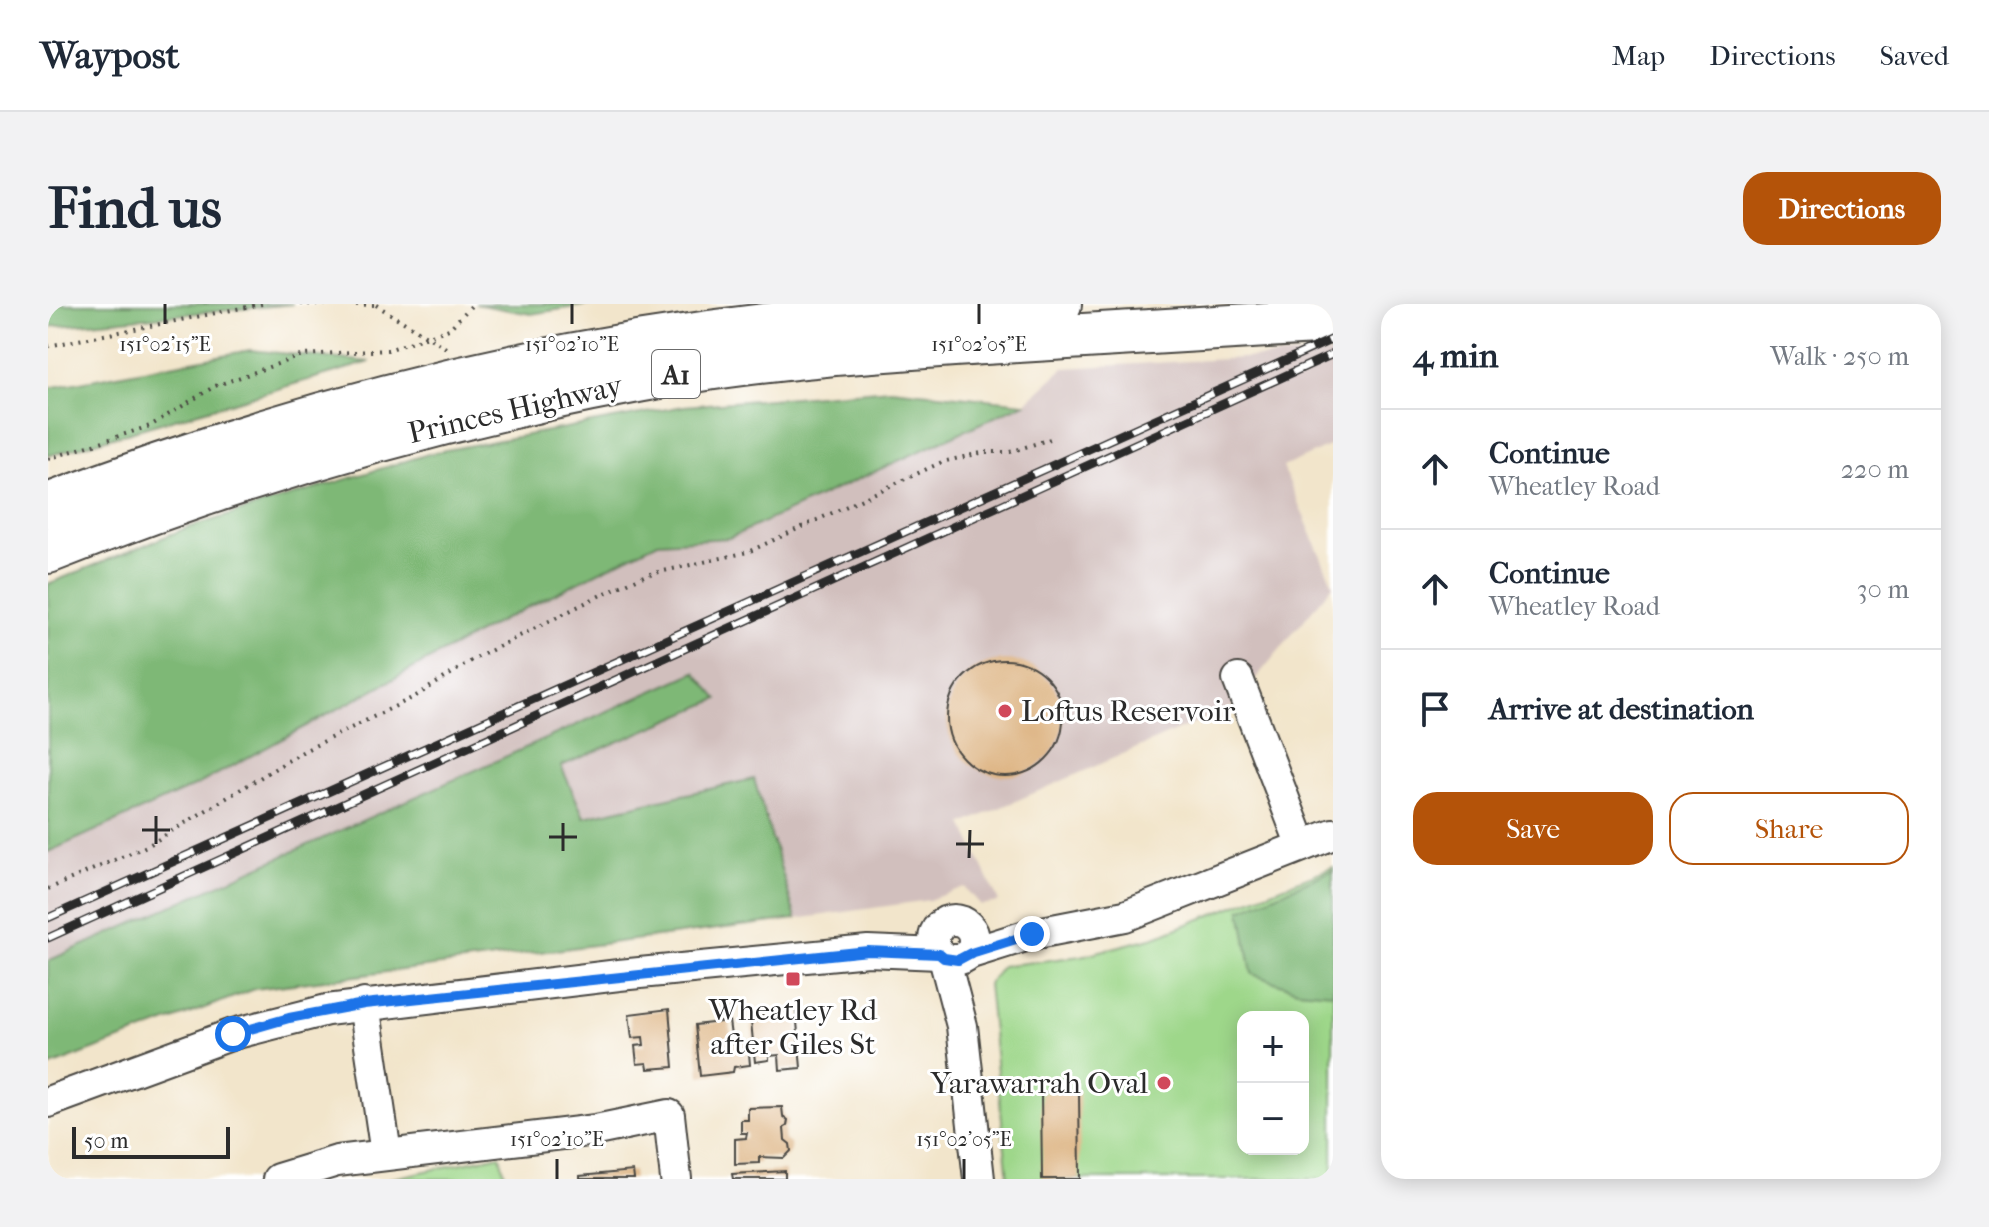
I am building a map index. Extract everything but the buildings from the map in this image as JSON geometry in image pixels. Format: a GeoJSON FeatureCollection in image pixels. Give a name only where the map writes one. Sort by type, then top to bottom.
{"type":"FeatureCollection","features":[{"type":"Feature","properties":{"kind":"highway","name":"Princes Highway"},"geometry":{"type":"LineString","coordinates":[[48,506],[228,442],[343,409],[580,354],[781,324],[1059,304]]}},
{"type":"Feature","properties":{"kind":"highway","name":"Princes Highway"},"geometry":{"type":"LineString","coordinates":[[48,551],[259,474],[364,443],[465,417],[690,371],[835,353],[1330,321]]}},
{"type":"Feature","properties":{"kind":"street"},"geometry":{"type":"LineString","coordinates":[[1238,679],[1302,846]]}},
{"type":"Feature","properties":{"kind":"street"},"geometry":{"type":"LineString","coordinates":[[48,1102],[233,1034],[289,1018],[364,1004],[868,951],[954,947],[1125,916],[1333,834]]}},
{"type":"Feature","properties":{"kind":"street"},"geometry":{"type":"LineString","coordinates":[[954,947],[979,1179]]}},
{"type":"Feature","properties":{"kind":"street"},"geometry":{"type":"LineString","coordinates":[[364,1004],[386,1154]]}},
{"type":"Feature","properties":{"kind":"street"},"geometry":{"type":"LineString","coordinates":[[278,1179],[337,1161],[596,1130],[669,1115],[676,1179]]}},
{"type":"Feature","properties":{"kind":"path"},"geometry":{"type":"LineString","coordinates":[[48,346],[262,304]]}},
{"type":"Feature","properties":{"kind":"path"},"geometry":{"type":"LineString","coordinates":[[300,304],[377,305],[445,345],[472,377]]}},
{"type":"Feature","properties":{"kind":"path"},"geometry":{"type":"LineString","coordinates":[[48,459],[150,426],[215,386],[303,355],[388,350],[430,336],[449,329],[473,304]]}},
{"type":"Feature","properties":{"kind":"path"},"geometry":{"type":"LineString","coordinates":[[48,889],[149,845],[304,751],[416,696],[476,658],[603,594],[646,575],[748,552],[942,462],[985,452],[1010,452],[1050,439]]}},
{"type":"Feature","properties":{"kind":"shaded area"},"geometry":{"type":"Polygon","coordinates":[[[1333,353],[1333,444],[1283,467],[1333,585],[1233,706],[963,824],[999,902],[980,905],[964,887],[929,900],[255,989],[48,1067],[48,852],[197,785],[506,618],[658,542],[729,538],[1025,403],[1064,368],[1333,353]]]}},
{"type":"Feature","properties":{"kind":"green space"},"geometry":{"type":"Polygon","coordinates":[[[48,304],[293,304],[48,327],[48,304]]]}},
{"type":"Feature","properties":{"kind":"green space"},"geometry":{"type":"Polygon","coordinates":[[[475,304],[594,304],[531,314],[475,304]]]}},
{"type":"Feature","properties":{"kind":"green space"},"geometry":{"type":"Polygon","coordinates":[[[250,350],[370,362],[48,456],[48,388],[250,350]]]}},
{"type":"Feature","properties":{"kind":"green space"},"geometry":{"type":"Polygon","coordinates":[[[891,389],[1025,403],[729,538],[658,542],[506,618],[197,785],[48,852],[48,584],[184,529],[435,452],[684,406],[891,389]]]}},
{"type":"Feature","properties":{"kind":"green space"},"geometry":{"type":"Polygon","coordinates":[[[695,672],[718,699],[561,766],[584,817],[754,779],[796,919],[255,989],[48,1067],[48,961],[695,672]]]}},
{"type":"Feature","properties":{"kind":"green space"},"geometry":{"type":"Polygon","coordinates":[[[1333,867],[1333,1179],[1008,1179],[988,984],[1002,966],[1081,956],[1155,937],[1333,867]]]}},
{"type":"Feature","properties":{"kind":"green space"},"geometry":{"type":"Polygon","coordinates":[[[1333,870],[1333,993],[1297,990],[1252,974],[1241,910],[1333,870]]]}},
{"type":"Feature","properties":{"kind":"green space"},"geometry":{"type":"Polygon","coordinates":[[[500,1155],[506,1179],[389,1179],[500,1155]]]}},
{"type":"Feature","properties":{"kind":"railway"},"geometry":{"type":"LineString","coordinates":[[48,918],[1333,339]]}},
{"type":"Feature","properties":{"kind":"railway"},"geometry":{"type":"LineString","coordinates":[[48,938],[1333,354]]}},
{"type":"Feature","properties":{"kind":"place","name":"Loftus Reservoir"},"geometry":{"type":"Point","coordinates":[1005,711]}},
{"type":"Feature","properties":{"kind":"place","name":"Wheatley Rd after Giles St"},"geometry":{"type":"Point","coordinates":[793,979]}},
{"type":"Feature","properties":{"kind":"place","name":"Yarawarrah Oval"},"geometry":{"type":"Point","coordinates":[1164,1083]}},
{"type":"Feature","properties":{"kind":"route"},"geometry":{"type":"LineString","coordinates":[[233,1034],[289,1018],[364,1004],[619,975],[868,951],[939,954],[951,961],[1032,934]]}}]}
